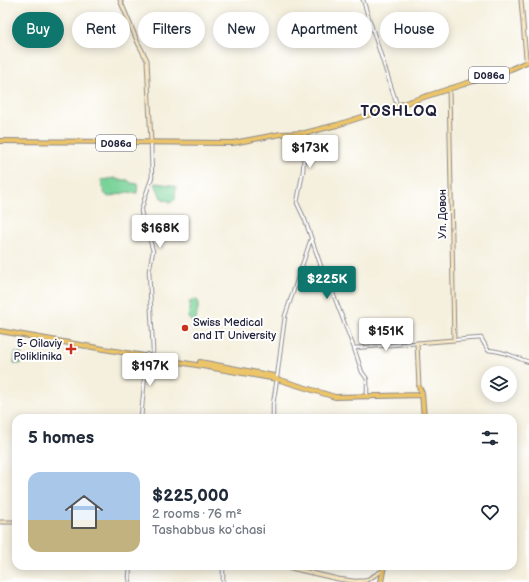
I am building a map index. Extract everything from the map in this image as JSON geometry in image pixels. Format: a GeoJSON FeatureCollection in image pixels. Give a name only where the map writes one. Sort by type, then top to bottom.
{"type":"FeatureCollection","features":[{"type":"Feature","properties":{"kind":"main road"},"geometry":{"type":"LineString","coordinates":[[120,0],[138,43],[147,60],[151,143]]}},
{"type":"Feature","properties":{"kind":"main road"},"geometry":{"type":"LineString","coordinates":[[521,0],[526,58],[529,62]]}},
{"type":"Feature","properties":{"kind":"main road","name":"D086a"},"geometry":{"type":"LineString","coordinates":[[0,141],[233,143],[281,134],[305,133],[336,125],[529,62]]}},
{"type":"Feature","properties":{"kind":"main road","name":"Ул. Довон"},"geometry":{"type":"LineString","coordinates":[[449,88],[454,340]]}},
{"type":"Feature","properties":{"kind":"main road"},"geometry":{"type":"LineString","coordinates":[[0,331],[149,355],[277,378],[335,395],[367,396]]}},
{"type":"Feature","properties":{"kind":"main road"},"geometry":{"type":"LineString","coordinates":[[423,414],[416,343],[454,340]]}},
{"type":"Feature","properties":{"kind":"main road"},"geometry":{"type":"LineString","coordinates":[[277,378],[300,387],[335,397],[421,394]]}},
{"type":"Feature","properties":{"kind":"main road"},"geometry":{"type":"LineString","coordinates":[[0,522],[12,522]]}},
{"type":"Feature","properties":{"kind":"main road"},"geometry":{"type":"LineString","coordinates":[[301,570],[361,582]]}},
{"type":"Feature","properties":{"kind":"main road"},"geometry":{"type":"LineString","coordinates":[[357,582],[365,581],[382,571]]}},
{"type":"Feature","properties":{"kind":"main road"},"geometry":{"type":"LineString","coordinates":[[381,582],[382,571]]}},
{"type":"Feature","properties":{"kind":"street"},"geometry":{"type":"LineString","coordinates":[[363,0],[397,105]]}},
{"type":"Feature","properties":{"kind":"street"},"geometry":{"type":"LineString","coordinates":[[273,414],[285,316],[311,244],[311,238],[305,220],[297,203],[303,171],[305,133]]}},
{"type":"Feature","properties":{"kind":"street"},"geometry":{"type":"LineString","coordinates":[[142,414],[149,355],[149,271],[153,251],[144,227],[141,211],[152,179],[151,143]]}},
{"type":"Feature","properties":{"kind":"street"},"geometry":{"type":"LineString","coordinates":[[311,244],[354,348],[362,372],[367,379],[367,396]]}},
{"type":"Feature","properties":{"kind":"street"},"geometry":{"type":"LineString","coordinates":[[454,340],[481,338],[488,350],[512,354],[529,362]]}},
{"type":"Feature","properties":{"kind":"street"},"geometry":{"type":"LineString","coordinates":[[354,348],[416,343]]}},
{"type":"Feature","properties":{"kind":"street"},"geometry":{"type":"LineString","coordinates":[[130,570],[130,582]]}},
{"type":"Feature","properties":{"kind":"street"},"geometry":{"type":"LineString","coordinates":[[223,570],[223,582]]}},
{"type":"Feature","properties":{"kind":"green space"},"geometry":{"type":"Polygon","coordinates":[[[115,178],[118,180],[128,180],[131,183],[138,184],[137,193],[127,192],[109,197],[107,196],[103,190],[101,180],[115,178]]]}},
{"type":"Feature","properties":{"kind":"green space"},"geometry":{"type":"Polygon","coordinates":[[[155,183],[176,187],[175,200],[169,202],[167,200],[164,201],[163,198],[161,198],[155,183]]]}},
{"type":"Feature","properties":{"kind":"green space"},"geometry":{"type":"Polygon","coordinates":[[[193,299],[197,300],[199,303],[196,319],[192,322],[188,318],[190,301],[193,299]]]}},
{"type":"Feature","properties":{"kind":"green space"},"geometry":{"type":"Polygon","coordinates":[[[15,353],[22,354],[20,364],[14,363],[15,353]]]}},
{"type":"Feature","properties":{"kind":"place","name":"Swiss Medical and IT University"},"geometry":{"type":"Point","coordinates":[185,328]}},
{"type":"Feature","properties":{"kind":"place","name":"5- Oilaviy Poliklinika"},"geometry":{"type":"Point","coordinates":[71,349]}},
{"type":"Feature","properties":{"kind":"district","name":"TOSHLOQ"},"geometry":{"type":"Point","coordinates":[399,111]}}]}
